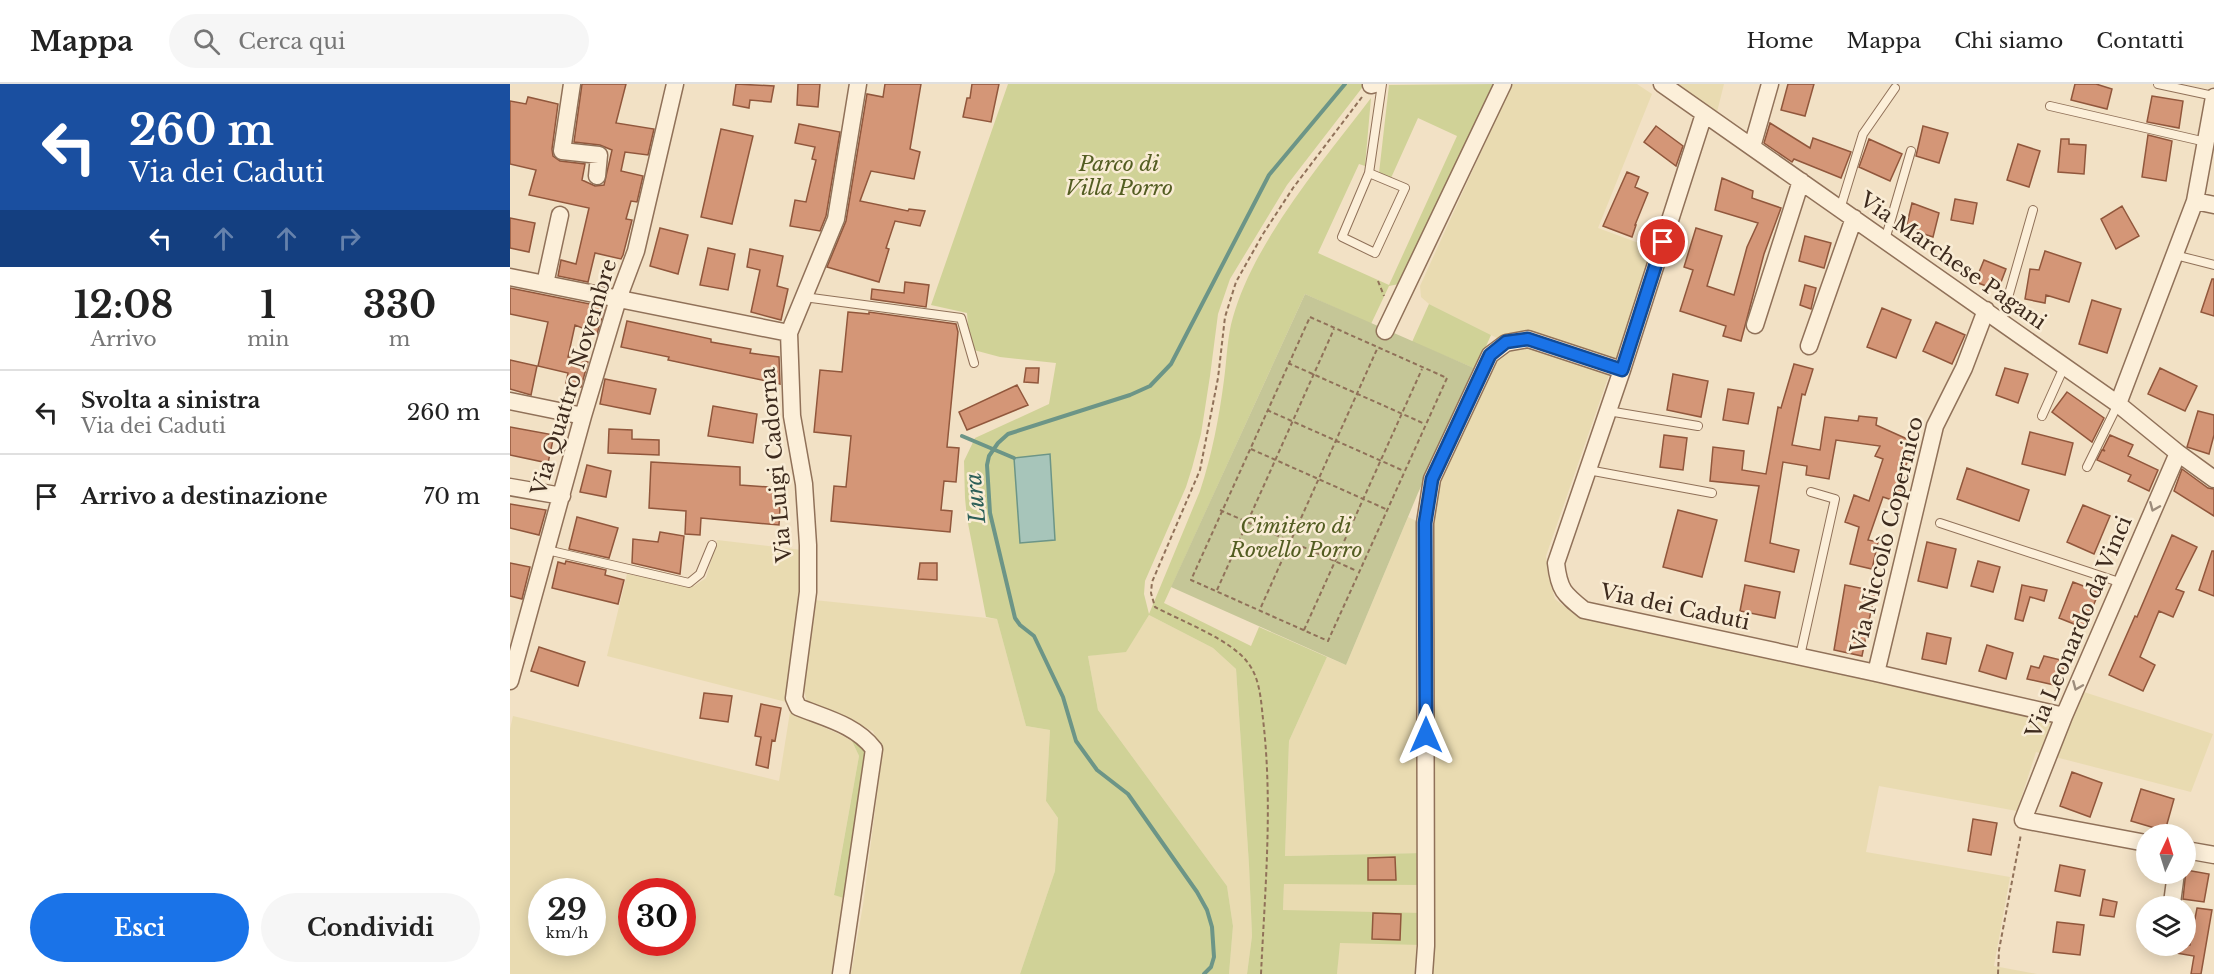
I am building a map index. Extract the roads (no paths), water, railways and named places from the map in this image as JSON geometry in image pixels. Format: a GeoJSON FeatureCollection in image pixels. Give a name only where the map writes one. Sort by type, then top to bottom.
{"type":"FeatureCollection","features":[{"type":"Feature","properties":{"kind":"street"},"geometry":{"type":"LineString","coordinates":[[572,84],[562,151],[599,155],[597,176]]}},
{"type":"Feature","properties":{"kind":"street","name":"Via Quattro Novembre"},"geometry":{"type":"LineString","coordinates":[[511,674],[583,417],[618,299],[636,251],[675,84]]}},
{"type":"Feature","properties":{"kind":"street"},"geometry":{"type":"LineString","coordinates":[[510,277],[789,333],[836,219],[858,84]]}},
{"type":"Feature","properties":{"kind":"street"},"geometry":{"type":"LineString","coordinates":[[1381,340],[1503,84]]}},
{"type":"Feature","properties":{"kind":"street","name":"Via Marchese Pagani"},"geometry":{"type":"LineString","coordinates":[[1662,84],[2118,404],[2214,479]]}},
{"type":"Feature","properties":{"kind":"street"},"geometry":{"type":"LineString","coordinates":[[1752,147],[1770,84]]}},
{"type":"Feature","properties":{"kind":"street"},"geometry":{"type":"LineString","coordinates":[[2118,404],[2195,201],[2214,97]]}},
{"type":"Feature","properties":{"kind":"street","name":"Via dei Caduti"},"geometry":{"type":"LineString","coordinates":[[1704,114],[1622,370],[1556,563],[1558,583],[1568,597],[1584,610],[2064,716]]}},
{"type":"Feature","properties":{"kind":"street"},"geometry":{"type":"LineString","coordinates":[[1755,325],[1801,181]]}},
{"type":"Feature","properties":{"kind":"street"},"geometry":{"type":"LineString","coordinates":[[2195,201],[2214,205]]}},
{"type":"Feature","properties":{"kind":"street"},"geometry":{"type":"LineString","coordinates":[[1809,346],[1847,213]]}},
{"type":"Feature","properties":{"kind":"street"},"geometry":{"type":"LineString","coordinates":[[545,284],[560,215]]}},
{"type":"Feature","properties":{"kind":"street","name":"Via Niccolò Copernico"},"geometry":{"type":"LineString","coordinates":[[1876,673],[1935,426],[1964,368],[1986,310]]}},
{"type":"Feature","properties":{"kind":"street","name":"Via Luigi Cadorna"},"geometry":{"type":"LineString","coordinates":[[789,333],[792,416],[804,484],[808,545],[808,592],[794,698],[798,707],[851,728],[866,738],[874,749],[841,974]]}},
{"type":"Feature","properties":{"kind":"street"},"geometry":{"type":"LineString","coordinates":[[1424,974],[1426,946],[1424,495],[1490,355],[1506,342],[1528,339],[1622,370]]}},
{"type":"Feature","properties":{"kind":"street"},"geometry":{"type":"LineString","coordinates":[[510,401],[583,417]]}},
{"type":"Feature","properties":{"kind":"street","name":"Via Leonardo da Vinci"},"geometry":{"type":"LineString","coordinates":[[2136,841],[2023,820],[2064,716],[2178,453]]}},
{"type":"Feature","properties":{"kind":"street"},"geometry":{"type":"LineString","coordinates":[[510,487],[562,496]]}},
{"type":"Feature","properties":{"kind":"street"},"geometry":{"type":"LineString","coordinates":[[2196,852],[2214,855]]}},
{"type":"Feature","properties":{"kind":"lane"},"geometry":{"type":"LineString","coordinates":[[1369,173],[1405,188],[1375,253],[1342,237],[1369,173],[1376,84]]}},
{"type":"Feature","properties":{"kind":"lane"},"geometry":{"type":"LineString","coordinates":[[2158,84],[2214,97]]}},
{"type":"Feature","properties":{"kind":"lane"},"geometry":{"type":"LineString","coordinates":[[1847,213],[1863,134],[1895,88]]}},
{"type":"Feature","properties":{"kind":"lane"},"geometry":{"type":"LineString","coordinates":[[2050,106],[2206,142]]}},
{"type":"Feature","properties":{"kind":"lane"},"geometry":{"type":"LineString","coordinates":[[1885,240],[1911,151]]}},
{"type":"Feature","properties":{"kind":"lane"},"geometry":{"type":"LineString","coordinates":[[2001,323],[2033,210]]}},
{"type":"Feature","properties":{"kind":"lane"},"geometry":{"type":"LineString","coordinates":[[2175,255],[2214,265]]}},
{"type":"Feature","properties":{"kind":"lane"},"geometry":{"type":"LineString","coordinates":[[804,297],[961,318],[974,363]]}},
{"type":"Feature","properties":{"kind":"lane"},"geometry":{"type":"LineString","coordinates":[[2042,416],[2064,367]]}},
{"type":"Feature","properties":{"kind":"lane"},"geometry":{"type":"LineString","coordinates":[[2087,467],[2118,404]]}},
{"type":"Feature","properties":{"kind":"lane"},"geometry":{"type":"LineString","coordinates":[[1608,411],[1698,426]]}},
{"type":"Feature","properties":{"kind":"lane"},"geometry":{"type":"LineString","coordinates":[[1588,470],[1712,493]]}},
{"type":"Feature","properties":{"kind":"lane"},"geometry":{"type":"LineString","coordinates":[[1800,656],[1835,499],[1811,492]]}},
{"type":"Feature","properties":{"kind":"lane"},"geometry":{"type":"LineString","coordinates":[[1940,523],[2122,583]]}},
{"type":"Feature","properties":{"kind":"lane"},"geometry":{"type":"LineString","coordinates":[[547,550],[689,583],[700,574],[712,545]]}},
{"type":"Feature","properties":{"kind":"water"},"geometry":{"type":"Polygon","coordinates":[[[1050,454],[1055,540],[1020,543],[1014,458],[1050,454]]]}},
{"type":"Feature","properties":{"kind":"waterway","name":"Lura"},"geometry":{"type":"LineString","coordinates":[[1204,974],[1211,967],[1214,957],[1212,927],[1207,910],[1197,892],[1128,794],[1097,770],[1076,741],[1063,697],[1034,636],[1015,618],[990,513],[987,465],[989,456],[1008,434],[1130,395],[1150,386],[1171,364],[1269,175],[1345,84]]}},
{"type":"Feature","properties":{"kind":"waterway"},"geometry":{"type":"LineString","coordinates":[[962,436],[1014,458]]}},
{"type":"Feature","properties":{"kind":"park label","name":"Parco di Villa Porro"},"geometry":{"type":"Point","coordinates":[1119,176]}},
{"type":"Feature","properties":{"kind":"park label","name":"Cimitero di Rovello Porro"},"geometry":{"type":"Point","coordinates":[1296,538]}}]}
